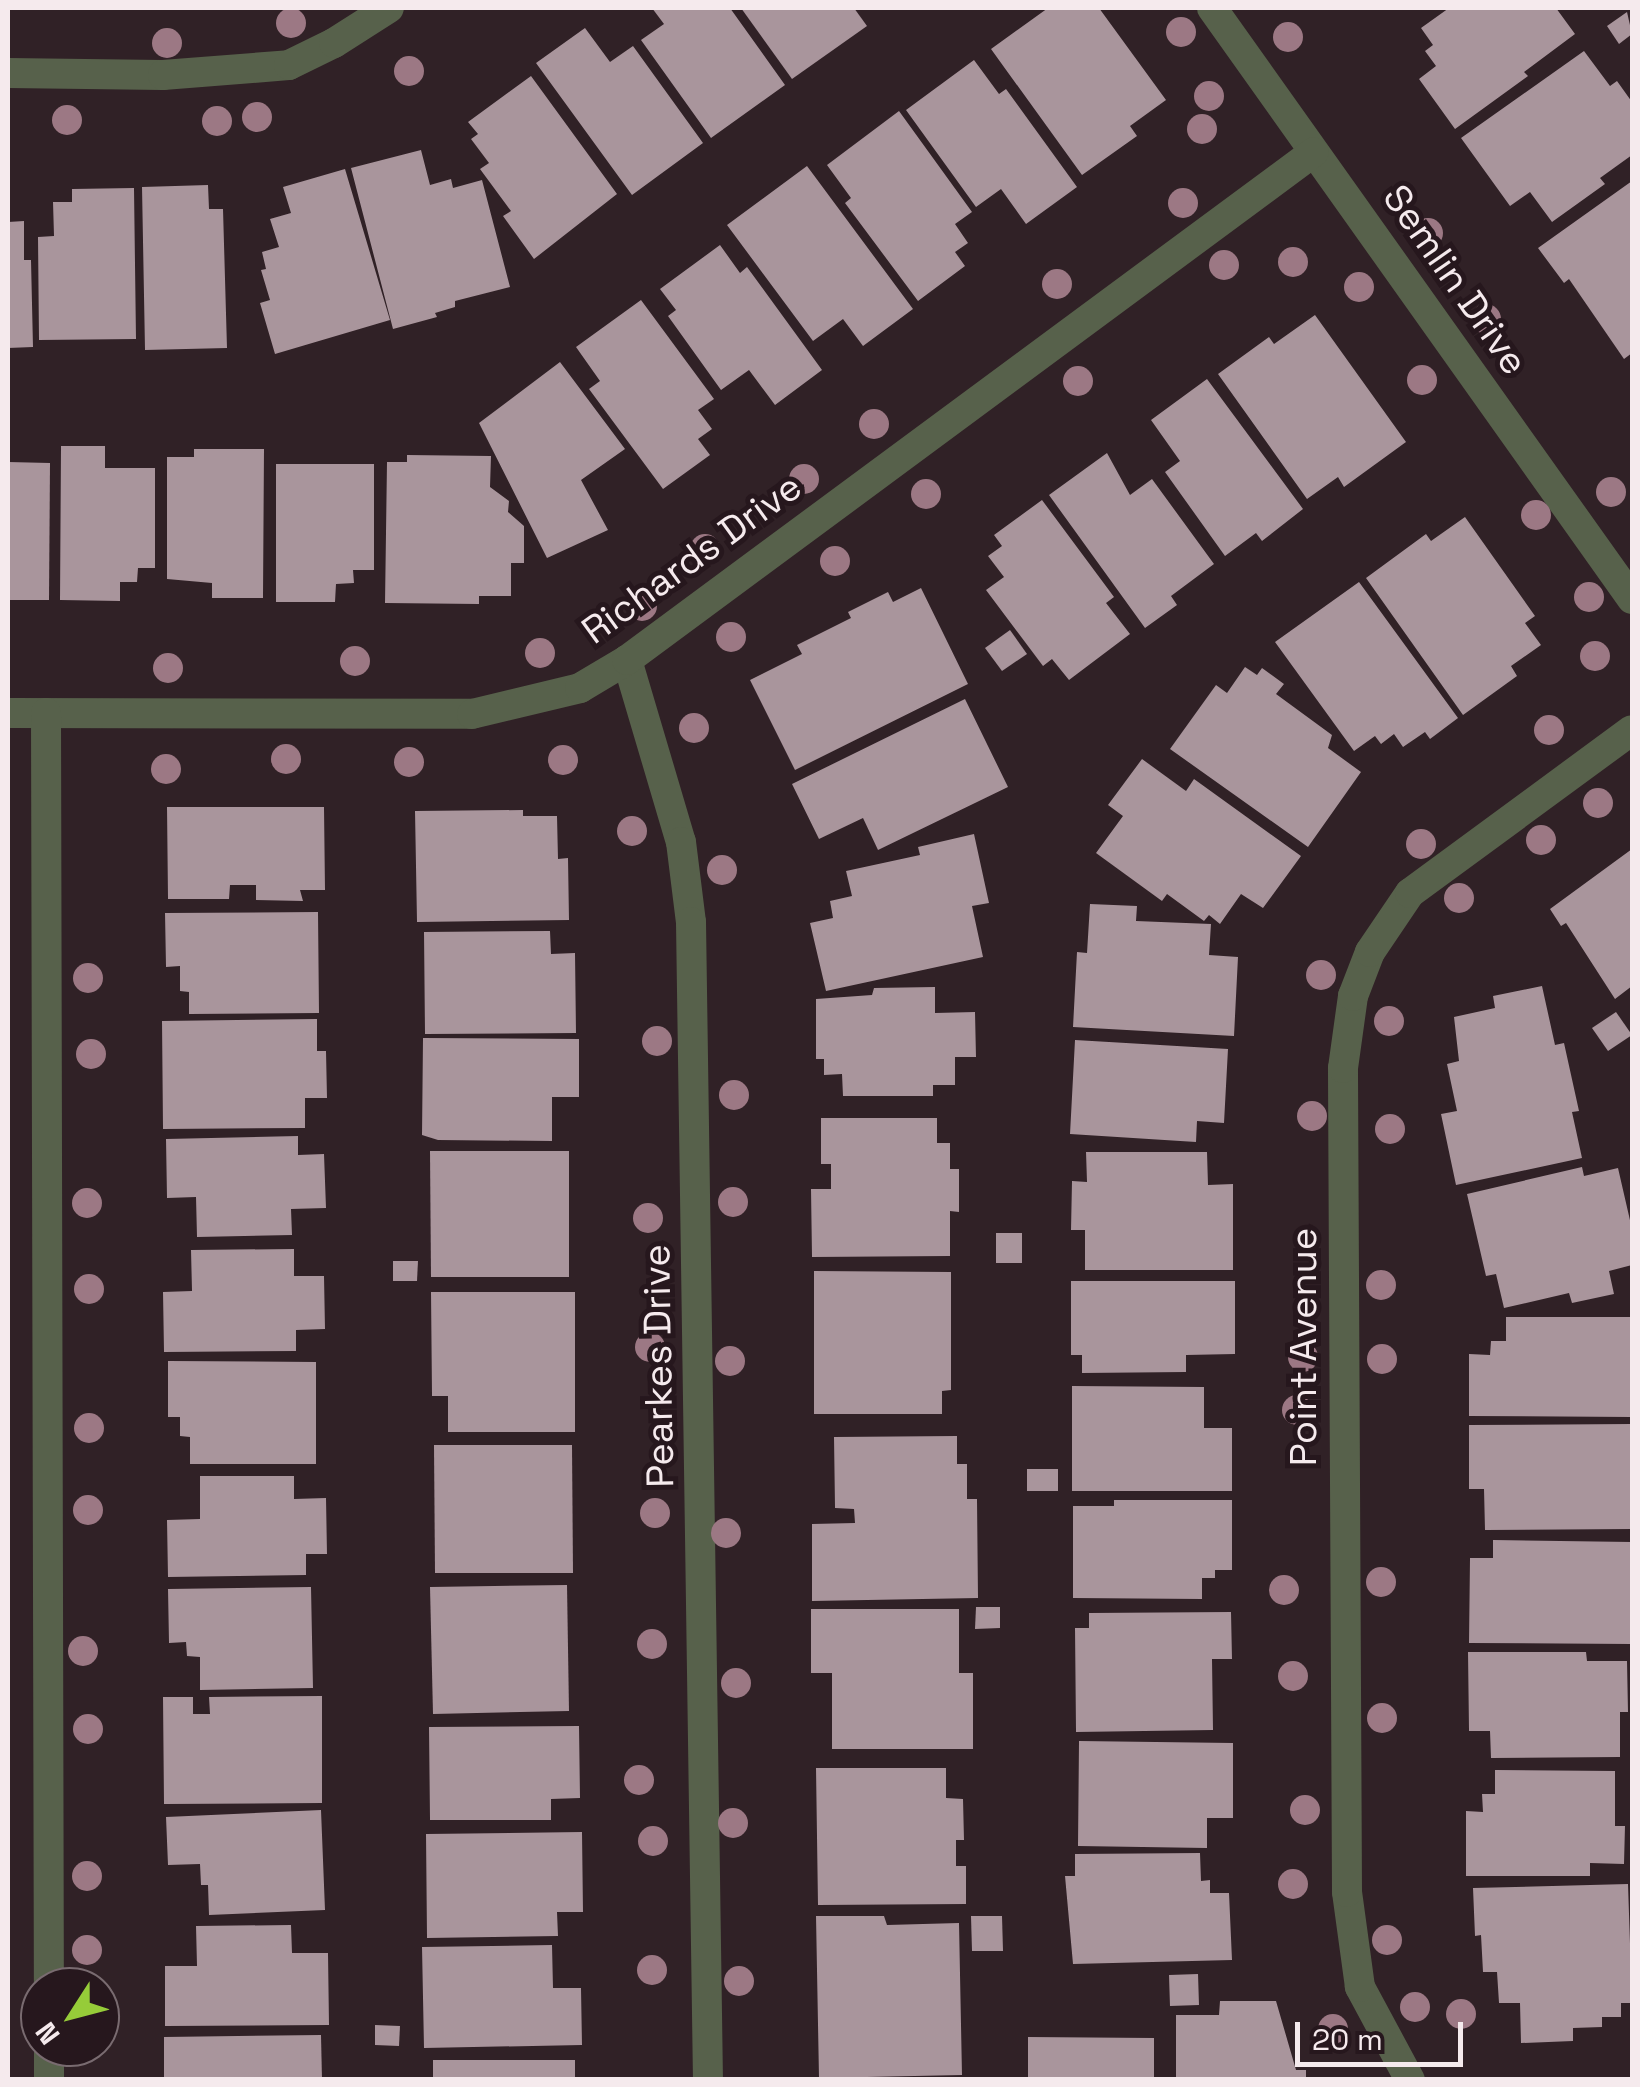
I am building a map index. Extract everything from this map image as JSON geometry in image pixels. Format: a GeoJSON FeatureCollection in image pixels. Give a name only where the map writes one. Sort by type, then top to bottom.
{"type":"FeatureCollection","features":[{"type":"Feature","properties":{"kind":"street"},"geometry":{"type":"LineString","coordinates":[[8,73],[163,75],[289,64],[334,43],[390,8]]}},
{"type":"Feature","properties":{"kind":"street","name":"Semlin Drive"},"geometry":{"type":"LineString","coordinates":[[1212,8],[1632,599]]}},
{"type":"Feature","properties":{"kind":"street","name":"Richards Drive"},"geometry":{"type":"LineString","coordinates":[[8,713],[472,714],[580,688],[627,660],[1314,152]]}},
{"type":"Feature","properties":{"kind":"street","name":"Pearkes Drive"},"geometry":{"type":"LineString","coordinates":[[627,660],[677,824],[691,922],[708,2080]]}},
{"type":"Feature","properties":{"kind":"street"},"geometry":{"type":"LineString","coordinates":[[46,712],[49,1967]]}},
{"type":"Feature","properties":{"kind":"street","name":"Point Avenue"},"geometry":{"type":"LineString","coordinates":[[1410,2080],[1360,1986],[1347,1892],[1343,1068],[1353,996],[1370,952],[1410,893],[1632,730]]}},
{"type":"Feature","properties":{"kind":"building"},"geometry":{"type":"Polygon","coordinates":[[[652,8],[730,8],[785,85],[711,138],[641,40],[664,24],[652,8]]]}},
{"type":"Feature","properties":{"kind":"building"},"geometry":{"type":"Polygon","coordinates":[[[741,8],[854,8],[867,26],[792,79],[741,8]]]}},
{"type":"Feature","properties":{"kind":"building"},"geometry":{"type":"Polygon","coordinates":[[[1048,8],[1099,8],[1166,100],[1130,126],[1137,136],[1082,175],[991,49],[1048,8]]]}},
{"type":"Feature","properties":{"kind":"building"},"geometry":{"type":"Polygon","coordinates":[[[1449,8],[1556,8],[1575,34],[1524,72],[1528,76],[1455,129],[1419,79],[1436,66],[1425,51],[1433,45],[1421,28],[1449,8]]]}},
{"type":"Feature","properties":{"kind":"building"},"geometry":{"type":"Polygon","coordinates":[[[1627,12],[1632,34],[1619,44],[1607,26],[1627,12]]]}},
{"type":"Feature","properties":{"kind":"building"},"geometry":{"type":"Polygon","coordinates":[[[585,28],[610,62],[633,46],[703,143],[632,195],[536,63],[585,28]]]}},
{"type":"Feature","properties":{"kind":"building"},"geometry":{"type":"Polygon","coordinates":[[[1584,51],[1610,86],[1617,81],[1632,102],[1632,155],[1600,178],[1605,184],[1552,222],[1530,192],[1510,206],[1461,138],[1584,51]]]}},
{"type":"Feature","properties":{"kind":"building"},"geometry":{"type":"Polygon","coordinates":[[[974,60],[999,94],[1006,89],[1077,187],[1026,224],[1001,189],[976,207],[906,110],[974,60]]]}},
{"type":"Feature","properties":{"kind":"building"},"geometry":{"type":"Polygon","coordinates":[[[531,76],[617,194],[534,259],[503,216],[511,211],[480,169],[489,163],[471,139],[478,134],[468,122],[531,76]]]}},
{"type":"Feature","properties":{"kind":"building"},"geometry":{"type":"Polygon","coordinates":[[[899,111],[972,212],[955,224],[968,243],[955,252],[965,266],[918,301],[845,203],[851,198],[827,165],[899,111]]]}},
{"type":"Feature","properties":{"kind":"building"},"geometry":{"type":"Polygon","coordinates":[[[421,150],[430,185],[451,179],[453,188],[482,180],[510,287],[455,301],[455,307],[435,313],[437,317],[393,329],[351,168],[421,150]]]}},
{"type":"Feature","properties":{"kind":"building"},"geometry":{"type":"Polygon","coordinates":[[[807,166],[913,309],[863,346],[843,319],[813,341],[727,225],[807,166]]]}},
{"type":"Feature","properties":{"kind":"building"},"geometry":{"type":"Polygon","coordinates":[[[345,169],[390,320],[275,354],[260,303],[270,300],[261,270],[266,269],[262,252],[279,247],[270,219],[291,213],[283,187],[345,169]]]}},
{"type":"Feature","properties":{"kind":"building"},"geometry":{"type":"Polygon","coordinates":[[[1632,181],[1632,353],[1624,359],[1569,279],[1564,283],[1538,248],[1632,181]]]}},
{"type":"Feature","properties":{"kind":"building"},"geometry":{"type":"Polygon","coordinates":[[[208,185],[209,209],[223,209],[227,348],[145,350],[142,187],[208,185]]]}},
{"type":"Feature","properties":{"kind":"building"},"geometry":{"type":"Polygon","coordinates":[[[134,188],[136,339],[39,340],[38,237],[54,236],[53,202],[72,202],[72,189],[134,188]]]}},
{"type":"Feature","properties":{"kind":"building"},"geometry":{"type":"Polygon","coordinates":[[[24,221],[24,260],[31,260],[33,347],[8,348],[8,222],[24,221]]]}},
{"type":"Feature","properties":{"kind":"building"},"geometry":{"type":"Polygon","coordinates":[[[720,245],[740,273],[747,267],[822,370],[775,405],[749,370],[721,390],[668,316],[676,310],[660,289],[720,245]]]}},
{"type":"Feature","properties":{"kind":"building"},"geometry":{"type":"Polygon","coordinates":[[[641,300],[714,399],[698,410],[712,429],[698,439],[710,455],[663,489],[589,389],[600,381],[576,347],[641,300]]]}},
{"type":"Feature","properties":{"kind":"building"},"geometry":{"type":"Polygon","coordinates":[[[1315,315],[1406,442],[1344,487],[1338,477],[1307,499],[1218,374],[1269,337],[1274,344],[1315,315]]]}},
{"type":"Feature","properties":{"kind":"building"},"geometry":{"type":"Polygon","coordinates":[[[560,362],[625,449],[581,480],[608,530],[547,558],[479,423],[560,362]]]}},
{"type":"Feature","properties":{"kind":"building"},"geometry":{"type":"Polygon","coordinates":[[[1207,379],[1303,509],[1262,541],[1256,533],[1225,556],[1165,472],[1180,461],[1151,420],[1207,379]]]}},
{"type":"Feature","properties":{"kind":"building"},"geometry":{"type":"Polygon","coordinates":[[[61,446],[105,446],[105,468],[155,468],[155,568],[138,568],[137,582],[120,582],[120,601],[60,600],[61,446]]]}},
{"type":"Feature","properties":{"kind":"building"},"geometry":{"type":"Polygon","coordinates":[[[194,449],[264,449],[263,598],[212,598],[212,583],[167,579],[167,457],[194,457],[194,449]]]}},
{"type":"Feature","properties":{"kind":"building"},"geometry":{"type":"Polygon","coordinates":[[[1107,453],[1130,495],[1152,479],[1214,564],[1171,596],[1177,605],[1145,628],[1049,495],[1107,453]]]}},
{"type":"Feature","properties":{"kind":"building"},"geometry":{"type":"Polygon","coordinates":[[[407,455],[491,456],[490,487],[509,501],[508,512],[524,526],[524,563],[511,563],[511,596],[479,596],[479,604],[385,603],[387,462],[407,462],[407,455]]]}},
{"type":"Feature","properties":{"kind":"building"},"geometry":{"type":"Polygon","coordinates":[[[8,462],[50,463],[49,600],[8,600],[8,462]]]}},
{"type":"Feature","properties":{"kind":"building"},"geometry":{"type":"Polygon","coordinates":[[[276,464],[374,464],[374,570],[353,570],[354,583],[336,584],[335,602],[276,602],[276,464]]]}},
{"type":"Feature","properties":{"kind":"building"},"geometry":{"type":"Polygon","coordinates":[[[1042,500],[1114,597],[1106,603],[1130,634],[1069,680],[1052,659],[1043,666],[986,590],[1004,577],[988,556],[1002,546],[994,535],[1042,500]]]}},
{"type":"Feature","properties":{"kind":"building"},"geometry":{"type":"Polygon","coordinates":[[[1465,517],[1535,616],[1525,623],[1541,645],[1511,666],[1517,676],[1463,715],[1366,578],[1426,534],[1431,541],[1465,517]]]}},
{"type":"Feature","properties":{"kind":"building"},"geometry":{"type":"Polygon","coordinates":[[[1359,582],[1458,718],[1430,739],[1425,732],[1403,747],[1394,734],[1381,744],[1375,736],[1354,751],[1275,642],[1359,582]]]}},
{"type":"Feature","properties":{"kind":"building"},"geometry":{"type":"Polygon","coordinates":[[[921,588],[968,684],[795,770],[750,680],[802,654],[797,645],[851,618],[848,612],[888,592],[893,602],[921,588]]]}},
{"type":"Feature","properties":{"kind":"building"},"geometry":{"type":"Polygon","coordinates":[[[1010,630],[1027,654],[1002,671],[985,648],[1010,630]]]}},
{"type":"Feature","properties":{"kind":"building"},"geometry":{"type":"Polygon","coordinates":[[[1245,667],[1257,675],[1262,668],[1284,684],[1276,694],[1332,735],[1328,748],[1361,772],[1308,847],[1170,749],[1216,685],[1227,693],[1245,667]]]}},
{"type":"Feature","properties":{"kind":"building"},"geometry":{"type":"Polygon","coordinates":[[[965,699],[1008,787],[878,850],[863,818],[819,839],[792,784],[965,699]]]}},
{"type":"Feature","properties":{"kind":"building"},"geometry":{"type":"Polygon","coordinates":[[[1142,759],[1186,791],[1194,779],[1301,856],[1263,908],[1241,894],[1220,924],[1209,915],[1204,921],[1167,894],[1162,901],[1096,853],[1123,816],[1108,805],[1142,759]]]}},
{"type":"Feature","properties":{"kind":"building"},"geometry":{"type":"Polygon","coordinates":[[[167,807],[324,807],[325,890],[300,890],[303,901],[256,900],[256,885],[230,885],[229,899],[168,899],[167,807]]]}},
{"type":"Feature","properties":{"kind":"building"},"geometry":{"type":"Polygon","coordinates":[[[523,810],[523,816],[557,816],[558,859],[568,858],[569,920],[417,922],[415,811],[523,810]]]}},
{"type":"Feature","properties":{"kind":"building"},"geometry":{"type":"Polygon","coordinates":[[[974,834],[989,903],[972,906],[983,957],[826,991],[810,923],[833,918],[830,901],[852,896],[846,871],[920,855],[918,847],[974,834]]]}},
{"type":"Feature","properties":{"kind":"building"},"geometry":{"type":"Polygon","coordinates":[[[1632,849],[1632,986],[1615,999],[1566,923],[1561,926],[1550,909],[1632,849]]]}},
{"type":"Feature","properties":{"kind":"building"},"geometry":{"type":"Polygon","coordinates":[[[1090,904],[1137,906],[1136,921],[1211,924],[1209,955],[1238,957],[1234,1036],[1073,1027],[1077,952],[1087,953],[1090,904]]]}},
{"type":"Feature","properties":{"kind":"building"},"geometry":{"type":"Polygon","coordinates":[[[318,912],[319,1013],[189,1014],[189,992],[180,991],[180,966],[166,967],[165,913],[318,912]]]}},
{"type":"Feature","properties":{"kind":"building"},"geometry":{"type":"Polygon","coordinates":[[[550,931],[551,954],[575,953],[576,1033],[425,1034],[424,932],[550,931]]]}},
{"type":"Feature","properties":{"kind":"building"},"geometry":{"type":"Polygon","coordinates":[[[1542,986],[1555,1045],[1564,1043],[1579,1111],[1572,1112],[1582,1158],[1456,1185],[1441,1114],[1457,1111],[1447,1064],[1459,1061],[1454,1017],[1495,1008],[1493,996],[1542,986]]]}},
{"type":"Feature","properties":{"kind":"building"},"geometry":{"type":"Polygon","coordinates":[[[935,987],[935,1013],[975,1012],[976,1057],[955,1057],[955,1085],[933,1085],[933,1096],[843,1096],[842,1074],[824,1075],[824,1059],[816,1059],[816,999],[872,995],[874,988],[935,987]]]}},
{"type":"Feature","properties":{"kind":"building"},"geometry":{"type":"Polygon","coordinates":[[[1616,1012],[1632,1035],[1608,1051],[1592,1028],[1616,1012]]]}},
{"type":"Feature","properties":{"kind":"building"},"geometry":{"type":"Polygon","coordinates":[[[317,1019],[317,1051],[326,1051],[327,1098],[305,1098],[305,1128],[163,1129],[162,1021],[317,1019]]]}},
{"type":"Feature","properties":{"kind":"building"},"geometry":{"type":"Polygon","coordinates":[[[423,1038],[579,1039],[579,1097],[552,1097],[552,1141],[438,1140],[422,1135],[423,1038]]]}},
{"type":"Feature","properties":{"kind":"building"},"geometry":{"type":"Polygon","coordinates":[[[1075,1040],[1228,1049],[1224,1123],[1197,1121],[1196,1142],[1070,1134],[1075,1040]]]}},
{"type":"Feature","properties":{"kind":"building"},"geometry":{"type":"Polygon","coordinates":[[[821,1118],[937,1118],[937,1143],[950,1143],[950,1169],[959,1169],[959,1212],[950,1211],[950,1256],[812,1257],[811,1189],[831,1189],[831,1164],[821,1164],[821,1118]]]}},
{"type":"Feature","properties":{"kind":"building"},"geometry":{"type":"Polygon","coordinates":[[[298,1136],[298,1155],[324,1154],[326,1208],[291,1209],[292,1235],[197,1237],[196,1197],[167,1198],[166,1139],[298,1136]]]}},
{"type":"Feature","properties":{"kind":"building"},"geometry":{"type":"Polygon","coordinates":[[[430,1151],[569,1151],[569,1277],[431,1277],[430,1151]]]}},
{"type":"Feature","properties":{"kind":"building"},"geometry":{"type":"Polygon","coordinates":[[[1086,1152],[1207,1152],[1208,1185],[1233,1184],[1233,1270],[1085,1270],[1085,1230],[1071,1230],[1072,1181],[1087,1182],[1086,1152]]]}},
{"type":"Feature","properties":{"kind":"building"},"geometry":{"type":"Polygon","coordinates":[[[1582,1167],[1584,1176],[1618,1168],[1632,1229],[1632,1265],[1609,1271],[1614,1294],[1572,1303],[1569,1293],[1504,1308],[1496,1274],[1486,1276],[1467,1194],[1582,1167]]]}},
{"type":"Feature","properties":{"kind":"building"},"geometry":{"type":"Polygon","coordinates":[[[996,1233],[1022,1233],[1022,1263],[996,1263],[996,1233]]]}},
{"type":"Feature","properties":{"kind":"building"},"geometry":{"type":"Polygon","coordinates":[[[294,1249],[294,1276],[324,1276],[325,1329],[296,1330],[296,1351],[164,1352],[163,1292],[192,1291],[191,1250],[294,1249]]]}},
{"type":"Feature","properties":{"kind":"building"},"geometry":{"type":"Polygon","coordinates":[[[393,1261],[418,1261],[417,1281],[393,1281],[393,1261]]]}},
{"type":"Feature","properties":{"kind":"building"},"geometry":{"type":"Polygon","coordinates":[[[814,1271],[951,1272],[951,1390],[942,1391],[942,1414],[814,1414],[814,1271]]]}},
{"type":"Feature","properties":{"kind":"building"},"geometry":{"type":"Polygon","coordinates":[[[1071,1281],[1235,1281],[1235,1354],[1186,1355],[1186,1372],[1082,1373],[1082,1355],[1071,1355],[1071,1281]]]}},
{"type":"Feature","properties":{"kind":"building"},"geometry":{"type":"Polygon","coordinates":[[[431,1292],[575,1292],[575,1432],[448,1432],[448,1396],[432,1396],[431,1292]]]}},
{"type":"Feature","properties":{"kind":"building"},"geometry":{"type":"Polygon","coordinates":[[[1506,1317],[1632,1317],[1632,1417],[1469,1416],[1469,1354],[1490,1355],[1491,1341],[1506,1341],[1506,1317]]]}},
{"type":"Feature","properties":{"kind":"building"},"geometry":{"type":"Polygon","coordinates":[[[168,1361],[316,1362],[316,1464],[190,1464],[190,1437],[180,1436],[180,1417],[168,1417],[168,1361]]]}},
{"type":"Feature","properties":{"kind":"building"},"geometry":{"type":"Polygon","coordinates":[[[1072,1386],[1204,1387],[1204,1428],[1232,1428],[1232,1491],[1072,1491],[1072,1386]]]}},
{"type":"Feature","properties":{"kind":"building"},"geometry":{"type":"Polygon","coordinates":[[[1632,1424],[1632,1529],[1485,1530],[1484,1489],[1469,1489],[1469,1425],[1632,1424]]]}},
{"type":"Feature","properties":{"kind":"building"},"geometry":{"type":"Polygon","coordinates":[[[957,1436],[957,1464],[967,1464],[967,1499],[977,1499],[978,1598],[812,1601],[812,1524],[855,1523],[854,1509],[835,1508],[834,1437],[957,1436]]]}},
{"type":"Feature","properties":{"kind":"building"},"geometry":{"type":"Polygon","coordinates":[[[434,1445],[572,1445],[573,1573],[435,1573],[434,1445]]]}},
{"type":"Feature","properties":{"kind":"building"},"geometry":{"type":"Polygon","coordinates":[[[1027,1469],[1058,1469],[1058,1491],[1027,1491],[1027,1469]]]}},
{"type":"Feature","properties":{"kind":"building"},"geometry":{"type":"Polygon","coordinates":[[[200,1476],[294,1476],[294,1499],[326,1498],[327,1554],[306,1554],[306,1575],[168,1577],[167,1520],[200,1519],[200,1476]]]}},
{"type":"Feature","properties":{"kind":"building"},"geometry":{"type":"Polygon","coordinates":[[[1114,1500],[1232,1500],[1232,1570],[1215,1570],[1215,1578],[1202,1578],[1202,1599],[1073,1598],[1073,1506],[1114,1506],[1114,1500]]]}},
{"type":"Feature","properties":{"kind":"building"},"geometry":{"type":"Polygon","coordinates":[[[1493,1540],[1632,1542],[1632,1644],[1469,1643],[1470,1558],[1493,1558],[1493,1540]]]}},
{"type":"Feature","properties":{"kind":"building"},"geometry":{"type":"Polygon","coordinates":[[[567,1585],[569,1711],[433,1714],[430,1587],[567,1585]]]}},
{"type":"Feature","properties":{"kind":"building"},"geometry":{"type":"Polygon","coordinates":[[[311,1587],[313,1688],[200,1690],[200,1657],[187,1656],[186,1642],[169,1643],[168,1589],[311,1587]]]}},
{"type":"Feature","properties":{"kind":"building"},"geometry":{"type":"Polygon","coordinates":[[[976,1607],[1000,1607],[1000,1628],[975,1629],[976,1607]]]}},
{"type":"Feature","properties":{"kind":"building"},"geometry":{"type":"Polygon","coordinates":[[[811,1609],[959,1609],[959,1673],[973,1673],[973,1749],[832,1749],[832,1673],[811,1673],[811,1609]]]}},
{"type":"Feature","properties":{"kind":"building"},"geometry":{"type":"Polygon","coordinates":[[[1231,1612],[1232,1659],[1212,1659],[1213,1730],[1076,1732],[1075,1628],[1089,1628],[1089,1613],[1231,1612]]]}},
{"type":"Feature","properties":{"kind":"building"},"geometry":{"type":"Polygon","coordinates":[[[1468,1652],[1586,1652],[1587,1661],[1627,1661],[1628,1712],[1620,1712],[1620,1757],[1491,1758],[1490,1731],[1469,1731],[1468,1652]]]}},
{"type":"Feature","properties":{"kind":"building"},"geometry":{"type":"Polygon","coordinates":[[[322,1696],[322,1803],[164,1804],[163,1697],[193,1697],[193,1714],[210,1714],[209,1697],[322,1696]]]}},
{"type":"Feature","properties":{"kind":"building"},"geometry":{"type":"Polygon","coordinates":[[[579,1726],[580,1798],[551,1799],[551,1820],[430,1820],[429,1727],[579,1726]]]}},
{"type":"Feature","properties":{"kind":"building"},"geometry":{"type":"Polygon","coordinates":[[[1079,1741],[1233,1743],[1233,1818],[1207,1818],[1207,1848],[1078,1846],[1079,1741]]]}},
{"type":"Feature","properties":{"kind":"building"},"geometry":{"type":"Polygon","coordinates":[[[816,1768],[946,1768],[946,1798],[963,1799],[964,1840],[956,1840],[956,1866],[966,1866],[966,1904],[818,1905],[816,1768]]]}},
{"type":"Feature","properties":{"kind":"building"},"geometry":{"type":"Polygon","coordinates":[[[1495,1770],[1615,1771],[1615,1826],[1625,1826],[1624,1864],[1590,1863],[1590,1876],[1466,1876],[1466,1811],[1483,1812],[1482,1794],[1495,1794],[1495,1770]]]}},
{"type":"Feature","properties":{"kind":"building"},"geometry":{"type":"Polygon","coordinates":[[[321,1810],[325,1910],[209,1915],[208,1885],[201,1885],[200,1864],[168,1865],[166,1817],[321,1810]]]}},
{"type":"Feature","properties":{"kind":"building"},"geometry":{"type":"Polygon","coordinates":[[[582,1832],[583,1912],[557,1912],[558,1936],[427,1938],[426,1834],[582,1832]]]}},
{"type":"Feature","properties":{"kind":"building"},"geometry":{"type":"Polygon","coordinates":[[[1200,1853],[1201,1881],[1210,1880],[1210,1893],[1229,1893],[1232,1960],[1073,1964],[1065,1876],[1075,1876],[1075,1854],[1200,1853]]]}},
{"type":"Feature","properties":{"kind":"building"},"geometry":{"type":"Polygon","coordinates":[[[1628,1884],[1632,2003],[1621,2003],[1621,2017],[1602,2017],[1602,2027],[1573,2028],[1573,2041],[1521,2043],[1520,2003],[1499,2003],[1497,1972],[1483,1972],[1481,1935],[1475,1936],[1473,1888],[1628,1884]]]}},
{"type":"Feature","properties":{"kind":"building"},"geometry":{"type":"Polygon","coordinates":[[[816,1916],[884,1916],[887,1925],[959,1923],[962,2075],[819,2078],[816,1916]]]}},
{"type":"Feature","properties":{"kind":"building"},"geometry":{"type":"Polygon","coordinates":[[[971,1916],[1002,1916],[1003,1951],[972,1951],[971,1916]]]}},
{"type":"Feature","properties":{"kind":"building"},"geometry":{"type":"Polygon","coordinates":[[[291,1925],[292,1953],[328,1953],[329,2025],[165,2026],[165,1966],[197,1966],[196,1926],[291,1925]]]}},
{"type":"Feature","properties":{"kind":"building"},"geometry":{"type":"Polygon","coordinates":[[[552,1945],[553,1988],[581,1988],[582,2045],[424,2048],[422,1947],[552,1945]]]}},
{"type":"Feature","properties":{"kind":"building"},"geometry":{"type":"Polygon","coordinates":[[[1198,1974],[1199,2005],[1170,2006],[1169,1975],[1198,1974]]]}},
{"type":"Feature","properties":{"kind":"building"},"geometry":{"type":"Polygon","coordinates":[[[1220,2001],[1276,2001],[1296,2070],[1306,2070],[1306,2080],[1176,2080],[1176,2015],[1219,2015],[1220,2001]]]}},
{"type":"Feature","properties":{"kind":"building"},"geometry":{"type":"Polygon","coordinates":[[[375,2025],[400,2026],[399,2046],[375,2045],[375,2025]]]}},
{"type":"Feature","properties":{"kind":"building"},"geometry":{"type":"Polygon","coordinates":[[[321,2035],[322,2080],[164,2080],[164,2037],[321,2035]]]}},
{"type":"Feature","properties":{"kind":"building"},"geometry":{"type":"Polygon","coordinates":[[[1028,2037],[1154,2038],[1154,2080],[1028,2080],[1028,2037]]]}},
{"type":"Feature","properties":{"kind":"building"},"geometry":{"type":"Polygon","coordinates":[[[433,2060],[575,2060],[575,2080],[433,2080],[433,2060]]]}}]}
